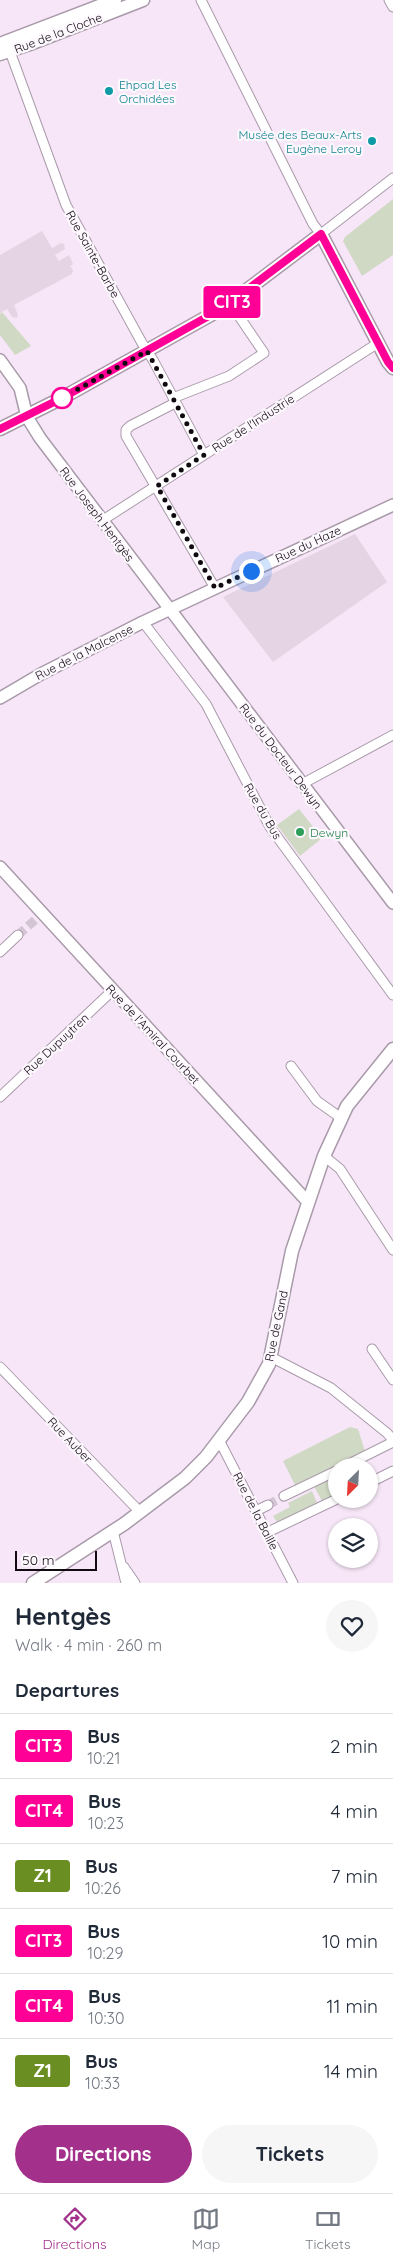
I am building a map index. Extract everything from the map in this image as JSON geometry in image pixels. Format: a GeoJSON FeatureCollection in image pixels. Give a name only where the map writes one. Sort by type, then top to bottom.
{"type":"FeatureCollection","features":[{"type":"Feature","properties":{"kind":"main road","name":"Rue de la Cloche"},"geometry":{"type":"LineString","coordinates":[[4,47],[115,0]]}},
{"type":"Feature","properties":{"kind":"main road","name":"Rue de la Cloche"},"geometry":{"type":"LineString","coordinates":[[4,47],[143,0]]}},
{"type":"Feature","properties":{"kind":"main road"},"geometry":{"type":"LineString","coordinates":[[0,429],[27,417],[230,303],[321,234],[393,368]]}},
{"type":"Feature","properties":{"kind":"main road","name":"Rue de Gand"},"geometry":{"type":"LineString","coordinates":[[33,1583],[113,1531],[185,1478],[204,1460],[254,1392],[263,1378],[271,1357],[290,1262],[307,1201],[324,1156],[341,1118],[356,1094],[393,1049]]}},
{"type":"Feature","properties":{"kind":"street"},"geometry":{"type":"LineString","coordinates":[[200,0],[309,216],[321,234],[393,178]]}},
{"type":"Feature","properties":{"kind":"street"},"geometry":{"type":"LineString","coordinates":[[389,0],[393,7]]}},
{"type":"Feature","properties":{"kind":"street","name":"Rue Sainte-Barbe"},"geometry":{"type":"LineString","coordinates":[[4,47],[66,205],[204,455]]}},
{"type":"Feature","properties":{"kind":"street"},"geometry":{"type":"LineString","coordinates":[[215,588],[157,486],[128,440],[126,430],[174,401],[229,376],[264,352],[230,303]]}},
{"type":"Feature","properties":{"kind":"street","name":"Rue de l'Industrie"},"geometry":{"type":"LineString","coordinates":[[103,520],[378,343]]}},
{"type":"Feature","properties":{"kind":"street"},"geometry":{"type":"LineString","coordinates":[[0,360],[20,388],[27,417]]}},
{"type":"Feature","properties":{"kind":"street","name":"Rue Joseph Hentgès"},"geometry":{"type":"LineString","coordinates":[[27,417],[170,610]]}},
{"type":"Feature","properties":{"kind":"street","name":"Rue du Haze"},"geometry":{"type":"LineString","coordinates":[[170,610],[393,505]]}},
{"type":"Feature","properties":{"kind":"street","name":"Rue de la Malcense"},"geometry":{"type":"LineString","coordinates":[[0,698],[41,674],[170,610]]}},
{"type":"Feature","properties":{"kind":"street","name":"Rue du Docteur Dewyn"},"geometry":{"type":"LineString","coordinates":[[170,610],[393,903]]}},
{"type":"Feature","properties":{"kind":"street","name":"Rue du Bus"},"geometry":{"type":"LineString","coordinates":[[143,622],[206,704],[270,827],[393,995]]}},
{"type":"Feature","properties":{"kind":"street"},"geometry":{"type":"LineString","coordinates":[[302,784],[393,735]]}},
{"type":"Feature","properties":{"kind":"street","name":"Rue de l'Amiral Courbet"},"geometry":{"type":"LineString","coordinates":[[0,866],[39,916],[113,990],[307,1201]]}},
{"type":"Feature","properties":{"kind":"street"},"geometry":{"type":"LineString","coordinates":[[0,952],[18,935]]}},
{"type":"Feature","properties":{"kind":"street","name":"Rue Dupuytren"},"geometry":{"type":"LineString","coordinates":[[0,1097],[113,990]]}},
{"type":"Feature","properties":{"kind":"street"},"geometry":{"type":"LineString","coordinates":[[291,1066],[317,1101],[341,1118]]}},
{"type":"Feature","properties":{"kind":"street"},"geometry":{"type":"LineString","coordinates":[[324,1156],[340,1169],[393,1250]]}},
{"type":"Feature","properties":{"kind":"street"},"geometry":{"type":"LineString","coordinates":[[372,1349],[393,1380]]}},
{"type":"Feature","properties":{"kind":"street"},"geometry":{"type":"LineString","coordinates":[[271,1357],[335,1390],[388,1433],[393,1441],[360,1458]]}},
{"type":"Feature","properties":{"kind":"street","name":"Rue Auber"},"geometry":{"type":"LineString","coordinates":[[0,1368],[140,1512]]}},
{"type":"Feature","properties":{"kind":"street","name":"Rue de la Baille"},"geometry":{"type":"LineString","coordinates":[[219,1440],[293,1583]]}},
{"type":"Feature","properties":{"kind":"street"},"geometry":{"type":"LineString","coordinates":[[378,1478],[393,1471]]}},
{"type":"Feature","properties":{"kind":"street"},"geometry":{"type":"LineString","coordinates":[[284,1496],[328,1475]]}},
{"type":"Feature","properties":{"kind":"street"},"geometry":{"type":"LineString","coordinates":[[268,1532],[328,1503]]}},
{"type":"Feature","properties":{"kind":"street"},"geometry":{"type":"LineString","coordinates":[[256,1511],[268,1505]]}},
{"type":"Feature","properties":{"kind":"street"},"geometry":{"type":"LineString","coordinates":[[113,1531],[126,1583]]}},
{"type":"Feature","properties":{"kind":"street"},"geometry":{"type":"LineString","coordinates":[[122,1564],[135,1583]]}},
{"type":"Feature","properties":{"kind":"shaded area"},"geometry":{"type":"Polygon","coordinates":[[[42,231],[52,248],[61,243],[64,244],[65,249],[55,255],[59,261],[69,255],[73,264],[70,266],[73,270],[72,274],[14,305],[18,315],[17,318],[12,317],[7,309],[0,313],[0,255],[42,231]]]}},
{"type":"Feature","properties":{"kind":"shaded area"},"geometry":{"type":"Polygon","coordinates":[[[355,534],[387,582],[273,662],[223,597],[355,534]]]}},
{"type":"Feature","properties":{"kind":"green space"},"geometry":{"type":"Polygon","coordinates":[[[393,199],[393,255],[362,276],[343,241],[345,237],[393,199]]]}},
{"type":"Feature","properties":{"kind":"green space"},"geometry":{"type":"Polygon","coordinates":[[[2,312],[31,346],[15,355],[0,335],[0,314],[2,312]]]}},
{"type":"Feature","properties":{"kind":"green space","name":"Dewyn"},"geometry":{"type":"Polygon","coordinates":[[[299,809],[322,838],[300,856],[277,825],[299,809]]]}},
{"type":"Feature","properties":{"kind":"green space"},"geometry":{"type":"Polygon","coordinates":[[[350,1427],[358,1429],[365,1451],[351,1458],[328,1458],[328,1469],[295,1485],[283,1461],[350,1427]]]}},
{"type":"Feature","properties":{"kind":"green space"},"geometry":{"type":"Polygon","coordinates":[[[327,1480],[328,1498],[322,1501],[314,1486],[327,1480]]]}},
{"type":"Feature","properties":{"kind":"green space"},"geometry":{"type":"Polygon","coordinates":[[[312,1491],[317,1503],[277,1522],[273,1516],[290,1507],[288,1503],[312,1491]]]}},
{"type":"Feature","properties":{"kind":"tunnel"},"geometry":{"type":"LineString","coordinates":[[18,935],[36,919]]}},
{"type":"Feature","properties":{"kind":"tunnel"},"geometry":{"type":"LineString","coordinates":[[268,1505],[284,1496]]}},
{"type":"Feature","properties":{"kind":"bus line","name":"CIT3"},"geometry":{"type":"LineString","coordinates":[[0,429],[27,417],[223,308],[321,234],[388,362],[393,368]]}},
{"type":"Feature","properties":{"kind":"place","name":"Ehpad Les Orchidées"},"geometry":{"type":"Point","coordinates":[109,91]}},
{"type":"Feature","properties":{"kind":"place","name":"Musée des Beaux-Arts Eugène Leroy"},"geometry":{"type":"Point","coordinates":[372,141]}},
{"type":"Feature","properties":{"kind":"place","name":"Dewyn"},"geometry":{"type":"Point","coordinates":[300,832]}},
{"type":"Feature","properties":{"kind":"route"},"geometry":{"type":"LineString","coordinates":[[62,398],[147,351],[154,360],[204,455],[157,486],[215,588],[251,571]]}}]}
